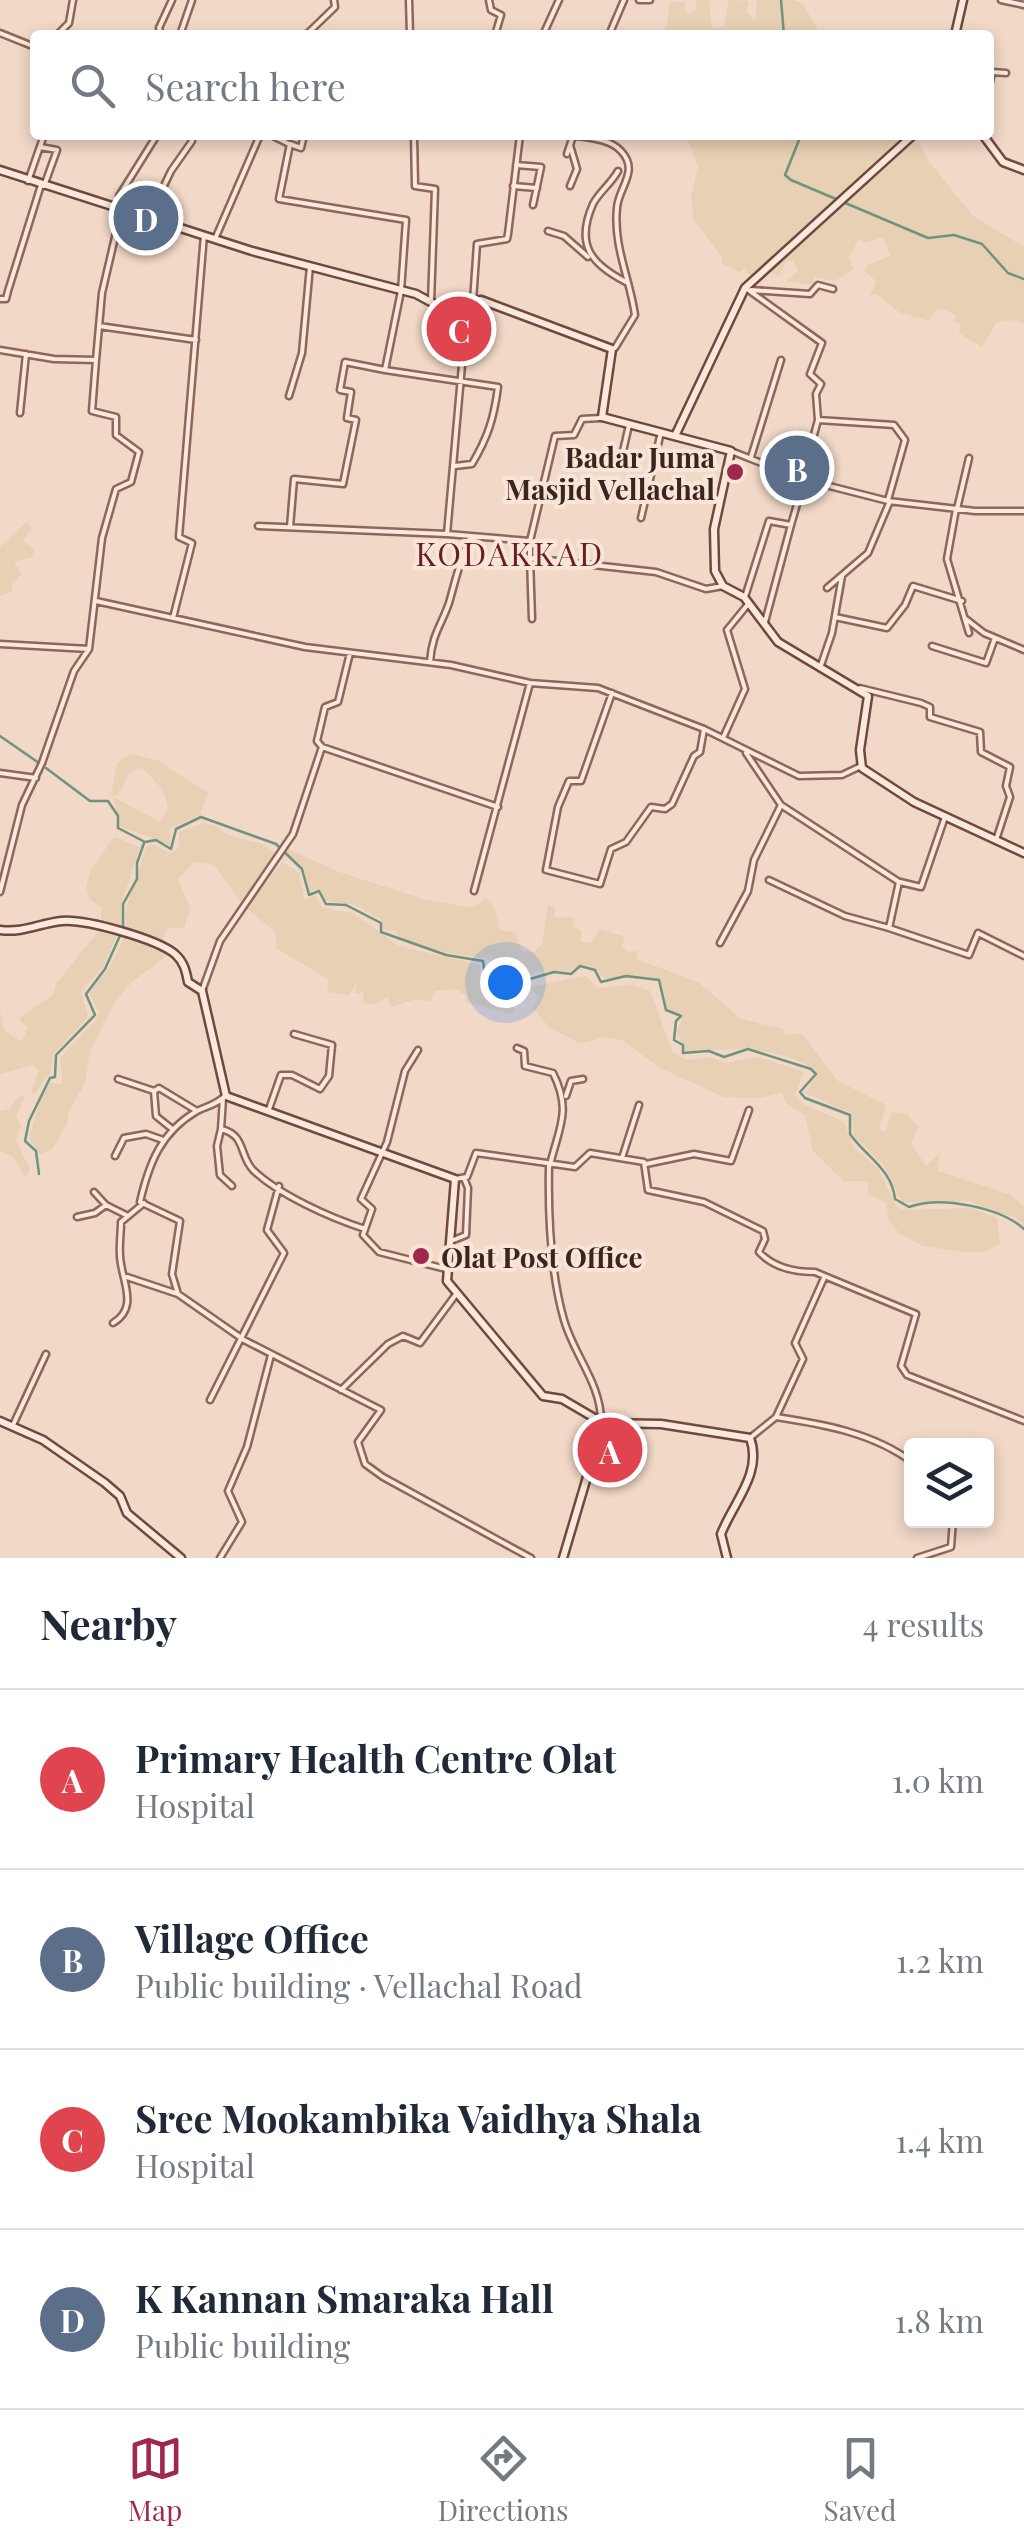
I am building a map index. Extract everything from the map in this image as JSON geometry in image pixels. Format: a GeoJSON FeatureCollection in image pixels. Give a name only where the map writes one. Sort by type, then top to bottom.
{"type":"FeatureCollection","features":[{"type":"Feature","properties":{"kind":"street"},"geometry":{"type":"LineString","coordinates":[[61,30],[69,23],[73,0]]}},
{"type":"Feature","properties":{"kind":"street"},"geometry":{"type":"LineString","coordinates":[[160,30],[172,0]]}},
{"type":"Feature","properties":{"kind":"street"},"geometry":{"type":"LineString","coordinates":[[182,30],[192,0]]}},
{"type":"Feature","properties":{"kind":"street"},"geometry":{"type":"LineString","coordinates":[[311,30],[335,7],[334,0]]}},
{"type":"Feature","properties":{"kind":"street"},"geometry":{"type":"LineString","coordinates":[[409,0],[410,30]]}},
{"type":"Feature","properties":{"kind":"street"},"geometry":{"type":"LineString","coordinates":[[488,0],[491,10],[501,16],[497,30]]}},
{"type":"Feature","properties":{"kind":"street"},"geometry":{"type":"LineString","coordinates":[[546,30],[559,0]]}},
{"type":"Feature","properties":{"kind":"street"},"geometry":{"type":"LineString","coordinates":[[611,30],[624,0]]}},
{"type":"Feature","properties":{"kind":"street"},"geometry":{"type":"LineString","coordinates":[[639,0],[650,0]]}},
{"type":"Feature","properties":{"kind":"street"},"geometry":{"type":"LineString","coordinates":[[956,30],[963,0]]}},
{"type":"Feature","properties":{"kind":"street"},"geometry":{"type":"LineString","coordinates":[[1001,0],[1024,4]]}},
{"type":"Feature","properties":{"kind":"street"},"geometry":{"type":"LineString","coordinates":[[0,33],[30,45]]}},
{"type":"Feature","properties":{"kind":"street"},"geometry":{"type":"LineString","coordinates":[[994,72],[1006,74]]}},
{"type":"Feature","properties":{"kind":"street"},"geometry":{"type":"LineString","coordinates":[[28,181],[42,140]]}},
{"type":"Feature","properties":{"kind":"street"},"geometry":{"type":"LineString","coordinates":[[0,892],[22,805],[36,778],[74,672],[89,649],[102,538],[116,489],[131,482],[139,452],[116,435],[116,417],[92,411],[102,293],[122,206],[120,196],[154,140]]}},
{"type":"Feature","properties":{"kind":"street"},"geometry":{"type":"LineString","coordinates":[[215,238],[258,140]]}},
{"type":"Feature","properties":{"kind":"street"},"geometry":{"type":"LineString","coordinates":[[281,140],[301,148],[303,140]]}},
{"type":"Feature","properties":{"kind":"street"},"geometry":{"type":"LineString","coordinates":[[414,140],[415,186],[435,189],[431,302]]}},
{"type":"Feature","properties":{"kind":"street"},"geometry":{"type":"LineString","coordinates":[[447,534],[466,320],[473,301],[477,244],[506,239],[519,140]]}},
{"type":"Feature","properties":{"kind":"street"},"geometry":{"type":"LineString","coordinates":[[567,154],[571,140]]}},
{"type":"Feature","properties":{"kind":"street"},"geometry":{"type":"LineString","coordinates":[[602,418],[614,352],[636,314],[626,282],[616,205],[630,176],[628,162],[606,140]]}},
{"type":"Feature","properties":{"kind":"street"},"geometry":{"type":"LineString","coordinates":[[675,436],[748,289],[908,140]]}},
{"type":"Feature","properties":{"kind":"street"},"geometry":{"type":"LineString","coordinates":[[987,140],[1003,162],[1024,170]]}},
{"type":"Feature","properties":{"kind":"street"},"geometry":{"type":"LineString","coordinates":[[150,215],[171,171],[192,141]]}},
{"type":"Feature","properties":{"kind":"street"},"geometry":{"type":"LineString","coordinates":[[290,144],[279,199],[406,220],[401,290],[386,370]]}},
{"type":"Feature","properties":{"kind":"street"},"geometry":{"type":"LineString","coordinates":[[570,145],[578,169],[570,186]]}},
{"type":"Feature","properties":{"kind":"street"},"geometry":{"type":"LineString","coordinates":[[0,300],[6,299],[57,150],[40,147]]}},
{"type":"Feature","properties":{"kind":"street"},"geometry":{"type":"LineString","coordinates":[[516,164],[541,167],[533,205]]}},
{"type":"Feature","properties":{"kind":"street"},"geometry":{"type":"LineString","coordinates":[[0,170],[204,235],[401,290],[466,320]]}},
{"type":"Feature","properties":{"kind":"street"},"geometry":{"type":"LineString","coordinates":[[588,257],[594,203],[618,171]]}},
{"type":"Feature","properties":{"kind":"street"},"geometry":{"type":"LineString","coordinates":[[513,186],[537,188]]}},
{"type":"Feature","properties":{"kind":"street"},"geometry":{"type":"LineString","coordinates":[[548,231],[564,236],[626,282]]}},
{"type":"Feature","properties":{"kind":"street"},"geometry":{"type":"LineString","coordinates":[[173,618],[192,542],[180,538],[204,235]]}},
{"type":"Feature","properties":{"kind":"street"},"geometry":{"type":"LineString","coordinates":[[289,396],[302,353],[310,266]]}},
{"type":"Feature","properties":{"kind":"street"},"geometry":{"type":"LineString","coordinates":[[748,289],[810,294],[818,285],[834,289]]}},
{"type":"Feature","properties":{"kind":"street"},"geometry":{"type":"LineString","coordinates":[[748,289],[822,343],[810,374],[821,384],[816,394],[818,420],[764,626]]}},
{"type":"Feature","properties":{"kind":"street"},"geometry":{"type":"LineString","coordinates":[[473,301],[599,343],[614,352]]}},
{"type":"Feature","properties":{"kind":"street"},"geometry":{"type":"LineString","coordinates":[[99,326],[196,340]]}},
{"type":"Feature","properties":{"kind":"street"},"geometry":{"type":"LineString","coordinates":[[0,350],[96,360]]}},
{"type":"Feature","properties":{"kind":"street"},"geometry":{"type":"LineString","coordinates":[[20,414],[26,354]]}},
{"type":"Feature","properties":{"kind":"street"},"geometry":{"type":"LineString","coordinates":[[751,457],[781,360]]}},
{"type":"Feature","properties":{"kind":"street"},"geometry":{"type":"LineString","coordinates":[[290,527],[294,479],[342,484],[356,420],[346,418],[351,392],[340,390],[345,362],[498,387],[493,427],[482,448],[472,464],[454,466]]}},
{"type":"Feature","properties":{"kind":"street"},"geometry":{"type":"LineString","coordinates":[[532,619],[530,541],[555,436],[574,435],[582,419],[602,418],[661,432],[751,457],[803,479],[889,501],[1024,511]]}},
{"type":"Feature","properties":{"kind":"street"},"geometry":{"type":"LineString","coordinates":[[818,420],[885,423],[904,432],[903,459],[868,553],[827,588]]}},
{"type":"Feature","properties":{"kind":"street"},"geometry":{"type":"LineString","coordinates":[[622,460],[628,425]]}},
{"type":"Feature","properties":{"kind":"street"},"geometry":{"type":"LineString","coordinates":[[641,518],[661,432]]}},
{"type":"Feature","properties":{"kind":"street"},"geometry":{"type":"LineString","coordinates":[[731,451],[714,529],[715,571],[723,586],[747,601],[778,642],[820,668],[860,688],[921,703],[930,707],[930,717],[980,732],[981,752],[1010,767],[1006,786],[1010,797],[996,840]]}},
{"type":"Feature","properties":{"kind":"street"},"geometry":{"type":"LineString","coordinates":[[969,458],[947,559],[969,634]]}},
{"type":"Feature","properties":{"kind":"street"},"geometry":{"type":"LineString","coordinates":[[722,740],[744,688],[727,630],[747,601],[769,522],[791,525]]}},
{"type":"Feature","properties":{"kind":"street"},"geometry":{"type":"LineString","coordinates":[[258,526],[530,541]]}},
{"type":"Feature","properties":{"kind":"street"},"geometry":{"type":"LineString","coordinates":[[430,663],[432,636],[446,610],[461,552],[471,536]]}},
{"type":"Feature","properties":{"kind":"street"},"geometry":{"type":"LineString","coordinates":[[530,558],[656,572],[706,589],[723,586]]}},
{"type":"Feature","properties":{"kind":"street"},"geometry":{"type":"LineString","coordinates":[[820,668],[842,574]]}},
{"type":"Feature","properties":{"kind":"street"},"geometry":{"type":"LineString","coordinates":[[835,617],[887,628],[906,604],[912,586],[962,600]]}},
{"type":"Feature","properties":{"kind":"street"},"geometry":{"type":"LineString","coordinates":[[96,600],[350,653],[612,693],[704,729],[799,776],[842,775],[862,766]]}},
{"type":"Feature","properties":{"kind":"street"},"geometry":{"type":"LineString","coordinates":[[966,619],[995,638],[1024,650]]}},
{"type":"Feature","properties":{"kind":"street"},"geometry":{"type":"LineString","coordinates":[[932,646],[986,663],[995,638]]}},
{"type":"Feature","properties":{"kind":"street"},"geometry":{"type":"LineString","coordinates":[[0,644],[89,649]]}},
{"type":"Feature","properties":{"kind":"street"},"geometry":{"type":"LineString","coordinates":[[350,653],[338,702],[325,707],[317,741],[322,747],[498,807]]}},
{"type":"Feature","properties":{"kind":"street"},"geometry":{"type":"LineString","coordinates":[[474,890],[530,683]]}},
{"type":"Feature","properties":{"kind":"street"},"geometry":{"type":"LineString","coordinates":[[860,688],[868,696],[862,766]]}},
{"type":"Feature","properties":{"kind":"street"},"geometry":{"type":"LineString","coordinates":[[612,693],[582,781],[569,781],[561,796],[546,870],[600,884],[610,849],[626,842],[651,807],[665,809],[672,804],[694,756],[700,752],[704,729]]}},
{"type":"Feature","properties":{"kind":"street"},"geometry":{"type":"LineString","coordinates":[[232,1186],[220,1175],[217,1146],[224,1097],[202,991],[220,941],[282,853],[306,804],[322,747]]}},
{"type":"Feature","properties":{"kind":"street"},"geometry":{"type":"LineString","coordinates":[[745,751],[781,805],[899,882],[921,886],[945,817]]}},
{"type":"Feature","properties":{"kind":"street"},"geometry":{"type":"LineString","coordinates":[[862,766],[888,786],[945,817],[1024,853]]}},
{"type":"Feature","properties":{"kind":"street"},"geometry":{"type":"LineString","coordinates":[[0,773],[36,778]]}},
{"type":"Feature","properties":{"kind":"street"},"geometry":{"type":"LineString","coordinates":[[720,943],[748,891],[754,860],[781,805]]}},
{"type":"Feature","properties":{"kind":"street"},"geometry":{"type":"LineString","coordinates":[[769,880],[845,916],[968,955],[978,932],[1024,956]]}},
{"type":"Feature","properties":{"kind":"street"},"geometry":{"type":"LineString","coordinates":[[889,928],[899,882]]}},
{"type":"Feature","properties":{"kind":"street"},"geometry":{"type":"LineString","coordinates":[[0,930],[24,932],[68,921],[122,932],[172,951],[186,969],[188,982],[202,991]]}},
{"type":"Feature","properties":{"kind":"street"},"geometry":{"type":"LineString","coordinates":[[267,1113],[280,1076],[292,1075],[320,1088],[329,1076],[332,1046],[294,1034]]}},
{"type":"Feature","properties":{"kind":"street"},"geometry":{"type":"LineString","coordinates":[[517,1048],[524,1051],[525,1066],[553,1073],[565,1100]]}},
{"type":"Feature","properties":{"kind":"street"},"geometry":{"type":"LineString","coordinates":[[418,1050],[405,1071],[381,1154],[362,1199],[372,1208],[363,1235],[378,1252],[446,1268]]}},
{"type":"Feature","properties":{"kind":"street"},"geometry":{"type":"LineString","coordinates":[[118,1078],[174,1094],[197,1111]]}},
{"type":"Feature","properties":{"kind":"street"},"geometry":{"type":"LineString","coordinates":[[563,1558],[602,1422],[598,1392],[568,1334],[560,1306],[548,1216],[550,1165],[562,1129],[565,1100],[571,1082],[584,1079]]}},
{"type":"Feature","properties":{"kind":"street"},"geometry":{"type":"LineString","coordinates":[[154,1091],[156,1116],[173,1130]]}},
{"type":"Feature","properties":{"kind":"street"},"geometry":{"type":"LineString","coordinates":[[178,1294],[172,1274],[180,1221],[140,1202],[152,1157],[163,1140],[197,1111],[224,1097],[460,1179],[468,1188],[466,1234],[451,1241]]}},
{"type":"Feature","properties":{"kind":"street"},"geometry":{"type":"LineString","coordinates":[[622,1158],[638,1105]]}},
{"type":"Feature","properties":{"kind":"street"},"geometry":{"type":"LineString","coordinates":[[749,1110],[731,1160],[694,1154],[646,1164],[590,1154],[577,1167],[476,1153],[460,1179],[447,1281],[544,1396],[562,1399],[602,1422],[620,1426],[661,1424],[750,1438],[776,1417],[803,1359],[796,1343],[824,1278]]}},
{"type":"Feature","properties":{"kind":"street"},"geometry":{"type":"LineString","coordinates":[[221,1129],[242,1142],[254,1170],[328,1217],[365,1230]]}},
{"type":"Feature","properties":{"kind":"street"},"geometry":{"type":"LineString","coordinates":[[115,1156],[124,1138],[146,1134],[163,1140]]}},
{"type":"Feature","properties":{"kind":"street"},"geometry":{"type":"LineString","coordinates":[[646,1164],[645,1188],[718,1208],[765,1232],[759,1252],[762,1256],[797,1272],[813,1272],[916,1314],[902,1366],[906,1375],[1024,1421]]}},
{"type":"Feature","properties":{"kind":"street"},"geometry":{"type":"LineString","coordinates":[[210,1400],[244,1340],[284,1253],[267,1230],[279,1186]]}},
{"type":"Feature","properties":{"kind":"street"},"geometry":{"type":"LineString","coordinates":[[94,1192],[106,1205],[128,1216]]}},
{"type":"Feature","properties":{"kind":"street"},"geometry":{"type":"LineString","coordinates":[[112,1324],[126,1308],[121,1222],[144,1204]]}},
{"type":"Feature","properties":{"kind":"street"},"geometry":{"type":"LineString","coordinates":[[77,1216],[95,1213],[106,1205]]}},
{"type":"Feature","properties":{"kind":"street"},"geometry":{"type":"LineString","coordinates":[[127,1277],[178,1294],[244,1340],[381,1410],[358,1442],[364,1464],[404,1490],[531,1558]]}},
{"type":"Feature","properties":{"kind":"street"},"geometry":{"type":"LineString","coordinates":[[341,1390],[388,1344],[403,1336],[420,1343],[457,1292]]}},
{"type":"Feature","properties":{"kind":"street"},"geometry":{"type":"LineString","coordinates":[[13,1425],[46,1354]]}},
{"type":"Feature","properties":{"kind":"street"},"geometry":{"type":"LineString","coordinates":[[220,1558],[242,1522],[228,1492],[247,1447],[271,1355]]}},
{"type":"Feature","properties":{"kind":"street"},"geometry":{"type":"LineString","coordinates":[[776,1417],[856,1434],[904,1456]]}},
{"type":"Feature","properties":{"kind":"street"},"geometry":{"type":"LineString","coordinates":[[0,1421],[13,1425],[106,1483],[120,1496],[127,1512],[181,1558]]}},
{"type":"Feature","properties":{"kind":"street"},"geometry":{"type":"LineString","coordinates":[[616,1443],[620,1426]]}},
{"type":"Feature","properties":{"kind":"street"},"geometry":{"type":"LineString","coordinates":[[727,1558],[721,1534],[751,1473],[754,1456],[750,1438]]}},
{"type":"Feature","properties":{"kind":"street"},"geometry":{"type":"LineString","coordinates":[[917,1558],[951,1547],[952,1528]]}},
{"type":"Feature","properties":{"kind":"shaded area"},"geometry":{"type":"Polygon","coordinates":[[[695,0],[709,0],[712,28],[724,26],[729,0],[749,1],[747,12],[755,21],[757,0],[793,0],[803,4],[818,30],[664,30],[670,2],[685,2],[685,12],[690,14],[697,7],[695,0]]]}},
{"type":"Feature","properties":{"kind":"shaded area"},"geometry":{"type":"Polygon","coordinates":[[[688,140],[904,140],[752,278],[744,269],[739,272],[722,263],[722,257],[694,220],[691,198],[698,167],[688,140]]]}},
{"type":"Feature","properties":{"kind":"shaded area"},"geometry":{"type":"Polygon","coordinates":[[[910,140],[918,140],[929,162],[973,216],[1024,247],[1024,325],[1016,320],[997,322],[982,347],[959,333],[961,324],[954,321],[957,316],[948,311],[937,309],[929,321],[899,312],[876,294],[870,296],[876,281],[864,271],[868,265],[890,256],[883,237],[864,243],[860,238],[849,256],[853,269],[835,281],[815,277],[812,285],[786,281],[798,271],[794,261],[787,261],[778,277],[769,269],[910,140]]]}},
{"type":"Feature","properties":{"kind":"shaded area"},"geometry":{"type":"Polygon","coordinates":[[[26,523],[32,528],[23,540],[34,550],[32,557],[14,562],[21,574],[12,584],[12,592],[0,596],[0,547],[26,523]]]}},
{"type":"Feature","properties":{"kind":"shaded area"},"geometry":{"type":"Polygon","coordinates":[[[130,754],[157,760],[208,793],[200,815],[170,828],[170,845],[120,826],[113,797],[160,822],[168,809],[163,790],[142,767],[129,773],[118,795],[111,795],[117,763],[130,754]]]}},
{"type":"Feature","properties":{"kind":"shaded area"},"geometry":{"type":"Polygon","coordinates":[[[203,823],[217,826],[227,835],[262,844],[278,854],[241,902],[210,863],[194,862],[178,879],[190,908],[184,928],[167,928],[162,942],[126,931],[126,908],[146,847],[152,844],[172,854],[179,847],[179,832],[203,823]]]}},
{"type":"Feature","properties":{"kind":"shaded area"},"geometry":{"type":"Polygon","coordinates":[[[114,837],[140,847],[121,904],[121,926],[116,927],[101,923],[101,907],[89,899],[86,887],[91,869],[114,837]]]}},
{"type":"Feature","properties":{"kind":"shaded area"},"geometry":{"type":"Polygon","coordinates":[[[288,849],[339,872],[423,899],[472,908],[486,898],[494,906],[500,930],[515,933],[522,951],[534,952],[542,944],[548,905],[555,908],[554,917],[575,918],[573,926],[581,931],[581,942],[592,943],[599,929],[625,937],[622,946],[628,952],[637,951],[636,959],[698,982],[741,1019],[783,1029],[785,1035],[801,1033],[838,1081],[886,1105],[879,1130],[886,1132],[891,1112],[907,1114],[918,1127],[911,1144],[926,1166],[939,1154],[938,1171],[1011,1195],[1024,1207],[1024,1226],[1015,1217],[985,1210],[971,1201],[902,1202],[883,1164],[854,1136],[851,1113],[805,1093],[818,1071],[793,1058],[750,1048],[685,1052],[677,1032],[683,1017],[667,1009],[660,979],[604,978],[596,969],[580,964],[568,972],[538,971],[525,977],[485,958],[446,953],[402,940],[394,931],[383,929],[382,920],[355,905],[327,901],[317,889],[309,893],[304,868],[288,858],[284,853],[288,849]]]}},
{"type":"Feature","properties":{"kind":"shaded area"},"geometry":{"type":"Polygon","coordinates":[[[282,862],[299,873],[304,899],[316,896],[322,908],[352,913],[399,946],[480,965],[480,977],[498,973],[509,977],[520,988],[513,1014],[465,1002],[467,996],[455,989],[435,991],[431,1002],[416,999],[391,1007],[388,997],[375,1004],[364,1003],[363,992],[355,994],[357,982],[349,995],[327,992],[329,980],[276,948],[276,933],[247,908],[282,862]]]}},
{"type":"Feature","properties":{"kind":"shaded area"},"geometry":{"type":"Polygon","coordinates":[[[98,932],[117,935],[103,967],[81,992],[88,1017],[53,1054],[51,1072],[35,1093],[31,1092],[39,1070],[33,1065],[0,1074],[0,1011],[4,1029],[19,1041],[23,1039],[28,1027],[19,1020],[53,995],[56,984],[98,932]]]}},
{"type":"Feature","properties":{"kind":"shaded area"},"geometry":{"type":"Polygon","coordinates":[[[124,938],[169,954],[132,982],[116,1000],[90,1051],[85,1083],[69,1111],[67,1124],[52,1149],[40,1155],[29,1138],[40,1101],[50,1083],[63,1084],[60,1058],[96,1020],[99,1013],[89,992],[110,967],[124,938]]]}},
{"type":"Feature","properties":{"kind":"shaded area"},"geometry":{"type":"Polygon","coordinates":[[[586,976],[597,988],[632,985],[650,991],[673,1053],[687,1060],[710,1057],[726,1063],[758,1057],[804,1072],[795,1095],[803,1104],[844,1122],[854,1148],[878,1168],[897,1207],[971,1208],[997,1218],[1000,1244],[984,1252],[963,1252],[923,1246],[900,1234],[889,1221],[886,1203],[868,1194],[868,1181],[843,1181],[813,1151],[805,1115],[787,1104],[782,1093],[759,1098],[724,1097],[660,1068],[622,1040],[603,1037],[581,1044],[549,1027],[532,1007],[539,998],[530,987],[586,976]]]}},
{"type":"Feature","properties":{"kind":"shaded area"},"geometry":{"type":"Polygon","coordinates":[[[19,1096],[25,1096],[16,1116],[21,1125],[16,1141],[30,1169],[26,1177],[13,1157],[0,1151],[0,1111],[9,1109],[19,1096]]]}},
{"type":"Feature","properties":{"kind":"waterway"},"geometry":{"type":"LineString","coordinates":[[781,0],[784,30]]}},
{"type":"Feature","properties":{"kind":"waterway"},"geometry":{"type":"LineString","coordinates":[[799,140],[785,175],[791,180],[928,238],[954,235],[982,244],[1008,273],[1024,279]]}},
{"type":"Feature","properties":{"kind":"waterway"},"geometry":{"type":"LineString","coordinates":[[0,736],[39,763]]}},
{"type":"Feature","properties":{"kind":"waterway"},"geometry":{"type":"LineString","coordinates":[[46,768],[90,801],[108,801],[118,816],[118,828],[145,842],[156,840],[171,849],[176,829],[201,817],[276,844],[302,869],[309,895],[319,891],[326,904],[346,905],[381,923],[381,932],[446,955],[483,961],[485,975],[504,968],[523,981],[554,972],[571,974],[580,966],[595,970],[601,982],[626,976],[659,980],[666,1010],[681,1016],[676,1021],[674,1040],[683,1045],[683,1053],[709,1051],[724,1057],[748,1049],[811,1069],[816,1074],[800,1092],[805,1098],[850,1115],[850,1134],[884,1171],[895,1199],[909,1207],[937,1202],[970,1206],[1001,1215],[1024,1229]]}},
{"type":"Feature","properties":{"kind":"waterway"},"geometry":{"type":"LineString","coordinates":[[39,1174],[36,1151],[25,1141],[29,1121],[50,1078],[55,1077],[56,1055],[95,1015],[86,994],[105,969],[123,929],[123,904],[137,879],[137,863],[144,843]]}},
{"type":"Feature","properties":{"kind":"place","name":"K Kannan Smaraka Hall"},"geometry":{"type":"Point","coordinates":[146,218]}},
{"type":"Feature","properties":{"kind":"place","name":"Sree Mookambika Vaidhya Shala"},"geometry":{"type":"Point","coordinates":[459,329]}},
{"type":"Feature","properties":{"kind":"place","name":"Village Office"},"geometry":{"type":"Point","coordinates":[797,468]}},
{"type":"Feature","properties":{"kind":"place","name":"Badar Juma Masjid Vellachal"},"geometry":{"type":"Point","coordinates":[735,472]}},
{"type":"Feature","properties":{"kind":"place","name":"Olat Post Office"},"geometry":{"type":"Point","coordinates":[421,1256]}},
{"type":"Feature","properties":{"kind":"place","name":"Primary Health Centre Olat"},"geometry":{"type":"Point","coordinates":[610,1450]}},
{"type":"Feature","properties":{"kind":"district","name":"KODAKKAD"},"geometry":{"type":"Point","coordinates":[510,552]}}]}
